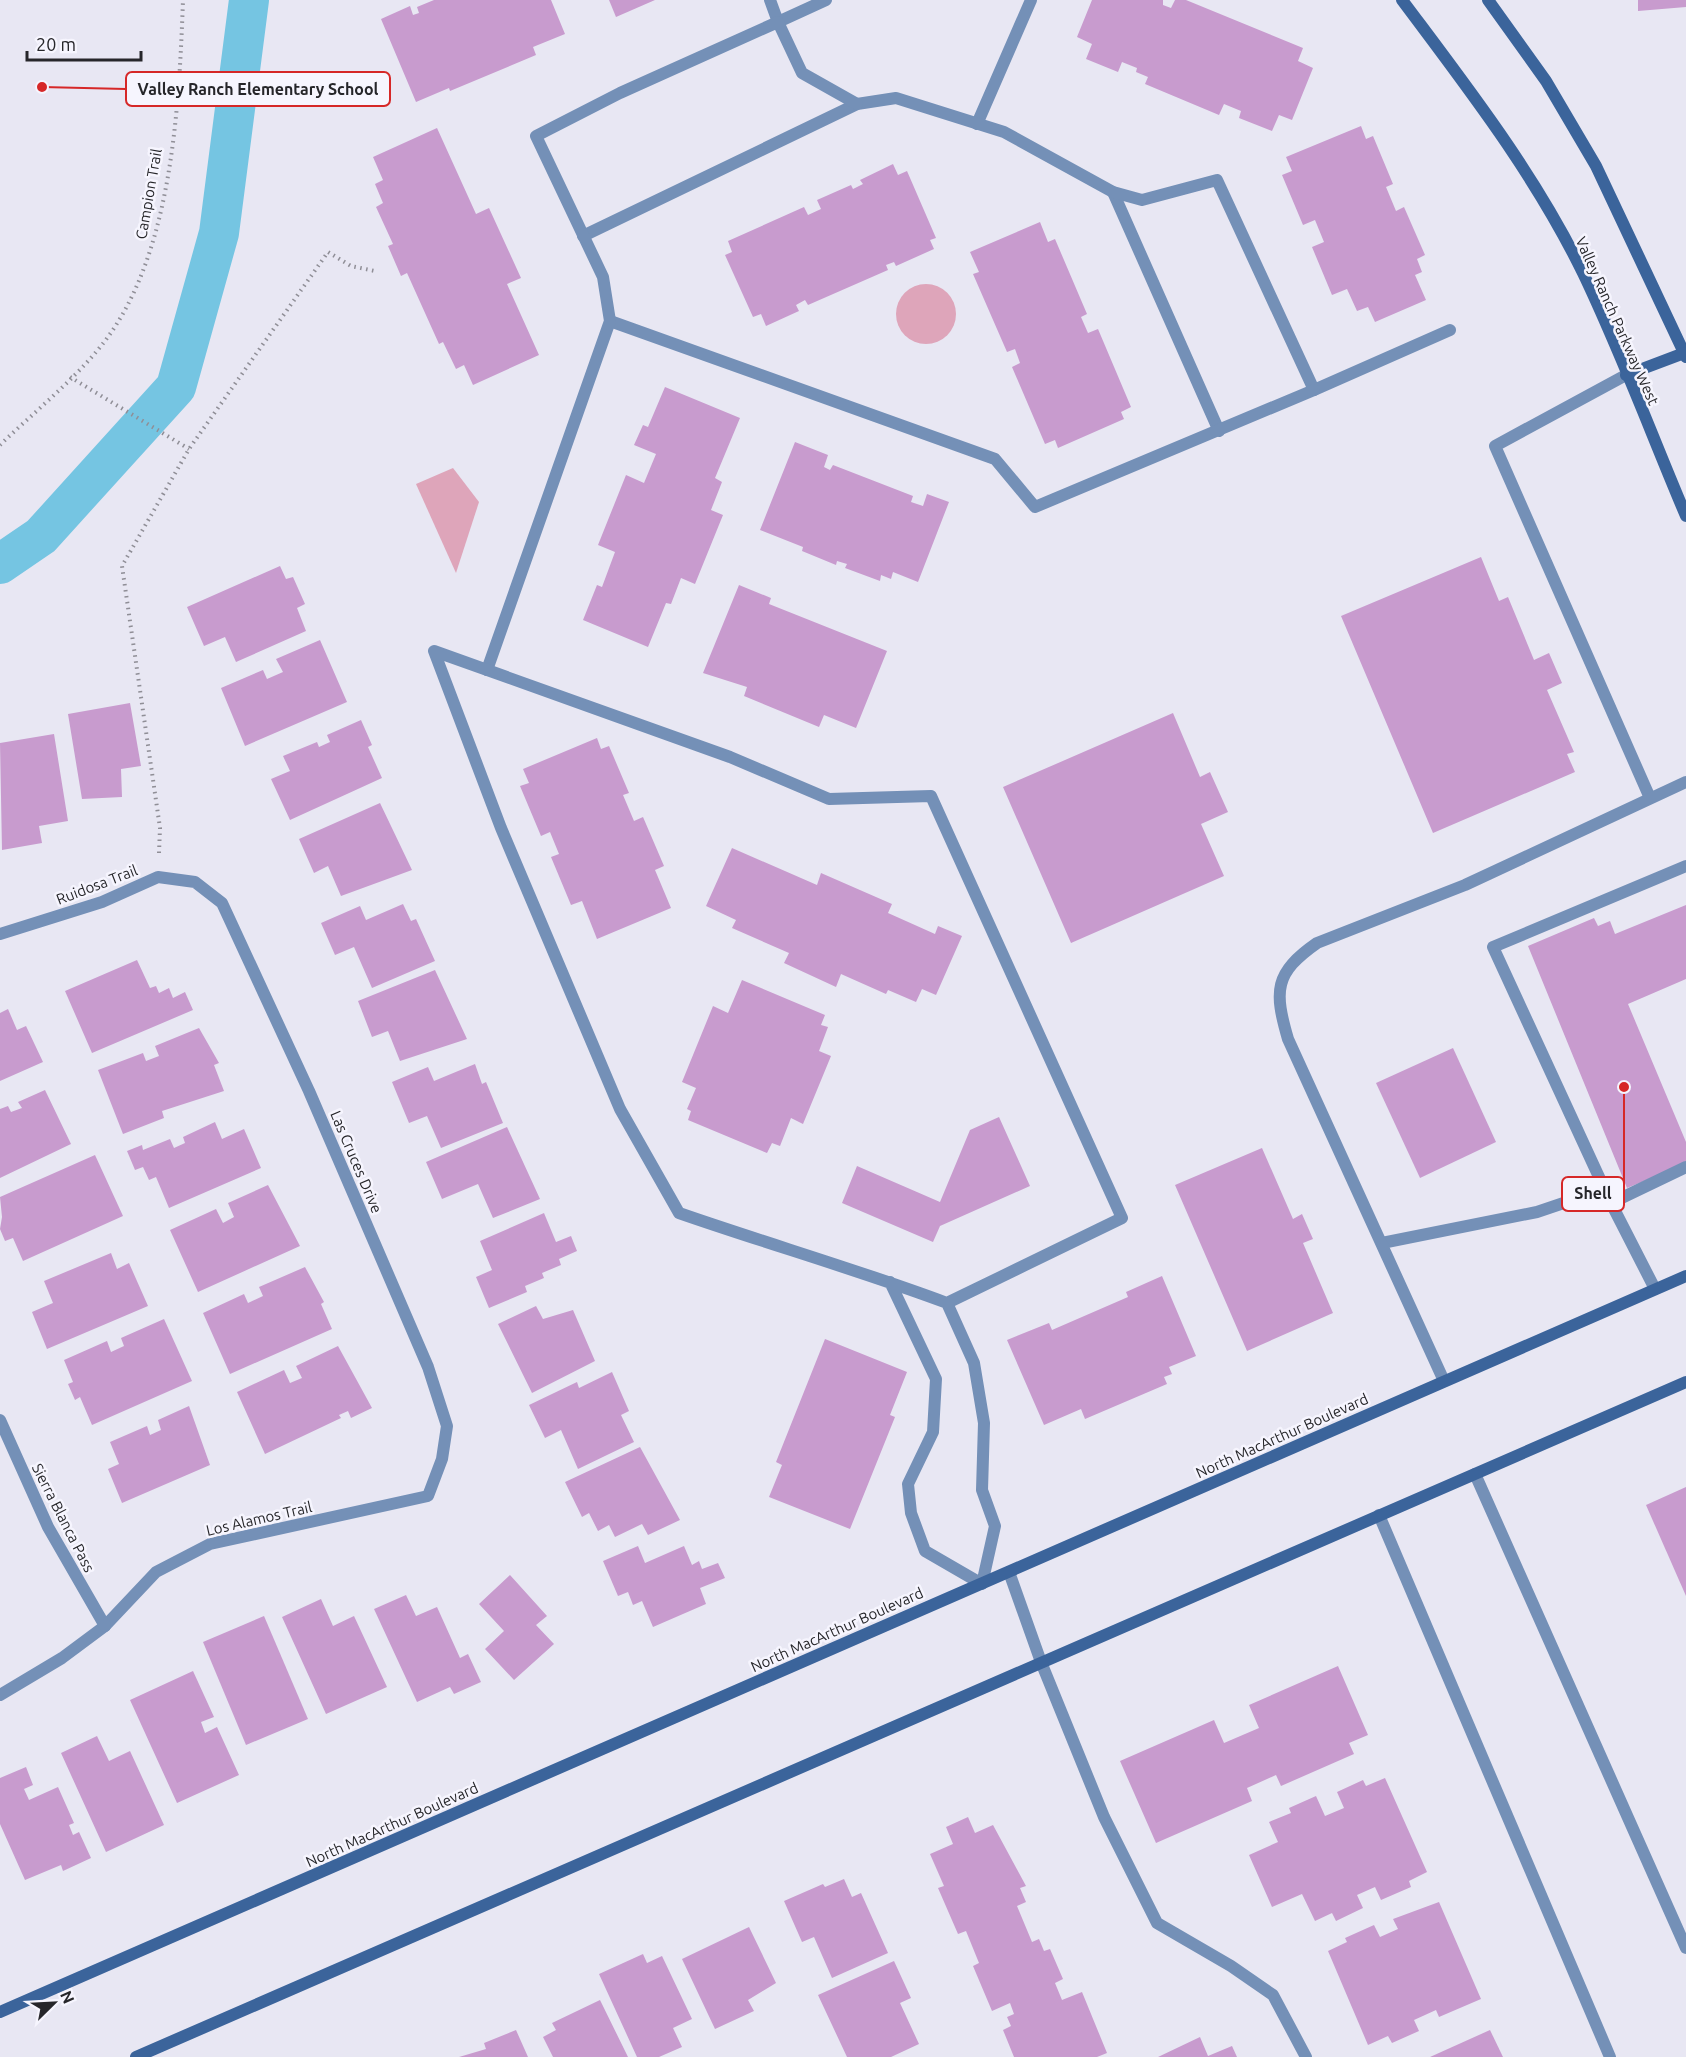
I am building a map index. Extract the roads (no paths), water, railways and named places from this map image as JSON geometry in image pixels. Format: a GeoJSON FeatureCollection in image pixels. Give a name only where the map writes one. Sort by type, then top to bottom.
{"type":"FeatureCollection","features":[{"type":"Feature","properties":{"kind":"main road","name":"Valley Ranch Parkway West"},"geometry":{"type":"LineString","coordinates":[[1402,0],[1490,117],[1546,206],[1583,273],[1686,516]]}},
{"type":"Feature","properties":{"kind":"main road"},"geometry":{"type":"LineString","coordinates":[[1488,0],[1546,81],[1596,166],[1685,354],[1626,375]]}},
{"type":"Feature","properties":{"kind":"main road","name":"North MacArthur Boulevard"},"geometry":{"type":"LineString","coordinates":[[0,2012],[1686,1276]]}},
{"type":"Feature","properties":{"kind":"main road"},"geometry":{"type":"LineString","coordinates":[[136,2057],[1686,1382]]}},
{"type":"Feature","properties":{"kind":"street"},"geometry":{"type":"LineString","coordinates":[[770,0],[802,73],[857,104]]}},
{"type":"Feature","properties":{"kind":"street"},"geometry":{"type":"LineString","coordinates":[[487,670],[610,321],[603,277],[536,136],[620,93],[826,0]]}},
{"type":"Feature","properties":{"kind":"street"},"geometry":{"type":"LineString","coordinates":[[977,124],[1031,0]]}},
{"type":"Feature","properties":{"kind":"street"},"geometry":{"type":"LineString","coordinates":[[583,236],[857,104],[896,98],[1004,132],[1060,166],[1113,192],[1142,200],[1217,180],[1314,390]]}},
{"type":"Feature","properties":{"kind":"street"},"geometry":{"type":"LineString","coordinates":[[1113,192],[1219,431]]}},
{"type":"Feature","properties":{"kind":"street"},"geometry":{"type":"LineString","coordinates":[[610,321],[995,459],[1035,507],[1219,431],[1450,330]]}},
{"type":"Feature","properties":{"kind":"street"},"geometry":{"type":"LineString","coordinates":[[1626,375],[1496,446],[1650,798]]}},
{"type":"Feature","properties":{"kind":"street"},"geometry":{"type":"LineString","coordinates":[[890,1282],[936,1379],[933,1432],[908,1484],[911,1513],[925,1551],[982,1584],[995,1526],[982,1490],[984,1423],[974,1364],[947,1303],[890,1282],[679,1213],[620,1109],[501,828],[434,651],[730,758],[829,799],[931,796],[1122,1218],[947,1303]]}},
{"type":"Feature","properties":{"kind":"street"},"geometry":{"type":"LineString","coordinates":[[1444,1382],[1288,1039],[1279,1007],[1279,988],[1286,969],[1317,944],[1465,885],[1686,782]]}},
{"type":"Feature","properties":{"kind":"street"},"geometry":{"type":"LineString","coordinates":[[1655,1289],[1611,1203],[1493,947],[1686,866]]}},
{"type":"Feature","properties":{"kind":"street","name":"Ruidosa Trail"},"geometry":{"type":"LineString","coordinates":[[0,934],[102,902],[158,877],[195,882],[222,903],[227,915]]}},
{"type":"Feature","properties":{"kind":"street","name":"Las Cruces Drive"},"geometry":{"type":"LineString","coordinates":[[227,915],[309,1091],[423,1356],[447,1426]]}},
{"type":"Feature","properties":{"kind":"street"},"geometry":{"type":"LineString","coordinates":[[1611,1203],[1686,1167]]}},
{"type":"Feature","properties":{"kind":"street"},"geometry":{"type":"LineString","coordinates":[[1382,1243],[1537,1212],[1605,1190]]}},
{"type":"Feature","properties":{"kind":"street","name":"Sierra Blanca Pass"},"geometry":{"type":"LineString","coordinates":[[0,1420],[48,1527],[105,1626]]}},
{"type":"Feature","properties":{"kind":"street","name":"Los Alamos Trail"},"geometry":{"type":"LineString","coordinates":[[0,1695],[62,1658],[105,1626],[156,1572],[210,1544],[428,1496],[442,1459],[447,1426]]}},
{"type":"Feature","properties":{"kind":"street"},"geometry":{"type":"LineString","coordinates":[[1474,1473],[1686,1948]]}},
{"type":"Feature","properties":{"kind":"street"},"geometry":{"type":"LineString","coordinates":[[1379,1515],[1610,2057]]}},
{"type":"Feature","properties":{"kind":"street"},"geometry":{"type":"LineString","coordinates":[[1009,1572],[1041,1662],[1104,1817],[1157,1923],[1231,1966],[1273,1995],[1306,2057]]}},
{"type":"Feature","properties":{"kind":"waterway"},"geometry":{"type":"LineString","coordinates":[[0,564],[41,536],[176,387],[219,233],[249,0]]}},
{"type":"Feature","properties":{"kind":"place","name":"Valley Ranch Elementary School"},"geometry":{"type":"Point","coordinates":[42,87]}},
{"type":"Feature","properties":{"kind":"place","name":"Shell"},"geometry":{"type":"Point","coordinates":[1624,1087]}}]}
